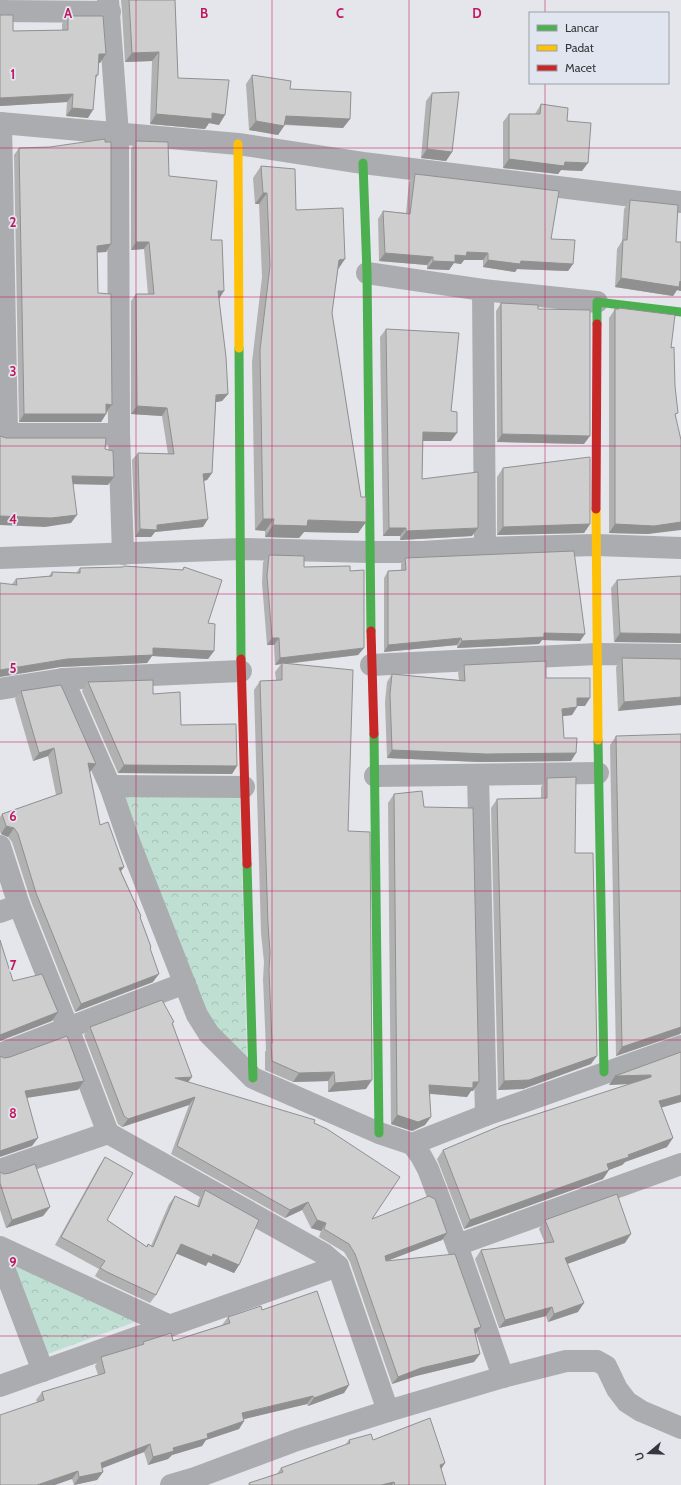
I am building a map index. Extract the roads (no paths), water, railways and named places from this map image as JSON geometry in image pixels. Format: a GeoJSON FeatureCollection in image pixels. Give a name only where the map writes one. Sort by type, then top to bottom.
{"type":"FeatureCollection","features":[{"type":"Feature","properties":{"kind":"street"},"geometry":{"type":"LineString","coordinates":[[0,11],[109,6],[118,134],[120,434],[123,554]]}},
{"type":"Feature","properties":{"kind":"street"},"geometry":{"type":"LineString","coordinates":[[120,434],[4,434],[0,123],[238,144],[363,163],[681,202]]}},
{"type":"Feature","properties":{"kind":"street"},"geometry":{"type":"LineString","coordinates":[[238,144],[241,671],[253,1078]]}},
{"type":"Feature","properties":{"kind":"street"},"geometry":{"type":"LineString","coordinates":[[363,163],[367,273],[371,665],[375,776],[379,1133]]}},
{"type":"Feature","properties":{"kind":"street"},"geometry":{"type":"LineString","coordinates":[[367,273],[483,290],[681,312]]}},
{"type":"Feature","properties":{"kind":"street"},"geometry":{"type":"LineString","coordinates":[[483,290],[485,548]]}},
{"type":"Feature","properties":{"kind":"street"},"geometry":{"type":"LineString","coordinates":[[597,302],[596,545],[598,773],[604,1072]]}},
{"type":"Feature","properties":{"kind":"street"},"geometry":{"type":"LineString","coordinates":[[0,558],[241,549],[422,552],[485,548],[596,545],[681,548]]}},
{"type":"Feature","properties":{"kind":"street"},"geometry":{"type":"LineString","coordinates":[[371,665],[597,654],[681,655]]}},
{"type":"Feature","properties":{"kind":"street"},"geometry":{"type":"LineString","coordinates":[[0,688],[63,679],[241,671]]}},
{"type":"Feature","properties":{"kind":"street"},"geometry":{"type":"LineString","coordinates":[[63,679],[110,786],[130,844],[197,1015],[209,1034],[253,1078],[379,1133],[412,1144],[428,1169],[457,1245],[503,1377]]}},
{"type":"Feature","properties":{"kind":"street"},"geometry":{"type":"LineString","coordinates":[[375,776],[598,773]]}},
{"type":"Feature","properties":{"kind":"street"},"geometry":{"type":"LineString","coordinates":[[478,775],[486,1115]]}},
{"type":"Feature","properties":{"kind":"street"},"geometry":{"type":"LineString","coordinates":[[110,786],[244,787]]}},
{"type":"Feature","properties":{"kind":"street"},"geometry":{"type":"LineString","coordinates":[[0,846],[10,908],[68,1028],[108,1133],[324,1254],[338,1266],[388,1411]]}},
{"type":"Feature","properties":{"kind":"street"},"geometry":{"type":"LineString","coordinates":[[0,1054],[185,983]]}},
{"type":"Feature","properties":{"kind":"street"},"geometry":{"type":"LineString","coordinates":[[412,1144],[604,1072],[681,1046]]}},
{"type":"Feature","properties":{"kind":"street"},"geometry":{"type":"LineString","coordinates":[[0,1170],[108,1133]]}},
{"type":"Feature","properties":{"kind":"street"},"geometry":{"type":"LineString","coordinates":[[457,1245],[681,1164]]}},
{"type":"Feature","properties":{"kind":"street"},"geometry":{"type":"LineString","coordinates":[[0,1256],[170,1326]]}},
{"type":"Feature","properties":{"kind":"street"},"geometry":{"type":"LineString","coordinates":[[0,1256],[43,1371]]}},
{"type":"Feature","properties":{"kind":"street"},"geometry":{"type":"LineString","coordinates":[[0,1386],[338,1266]]}},
{"type":"Feature","properties":{"kind":"street"},"geometry":{"type":"LineString","coordinates":[[171,1485],[195,1478],[297,1440],[388,1411],[503,1377],[566,1362],[597,1362],[606,1366],[617,1389],[627,1402],[642,1412],[681,1428]]}}]}
